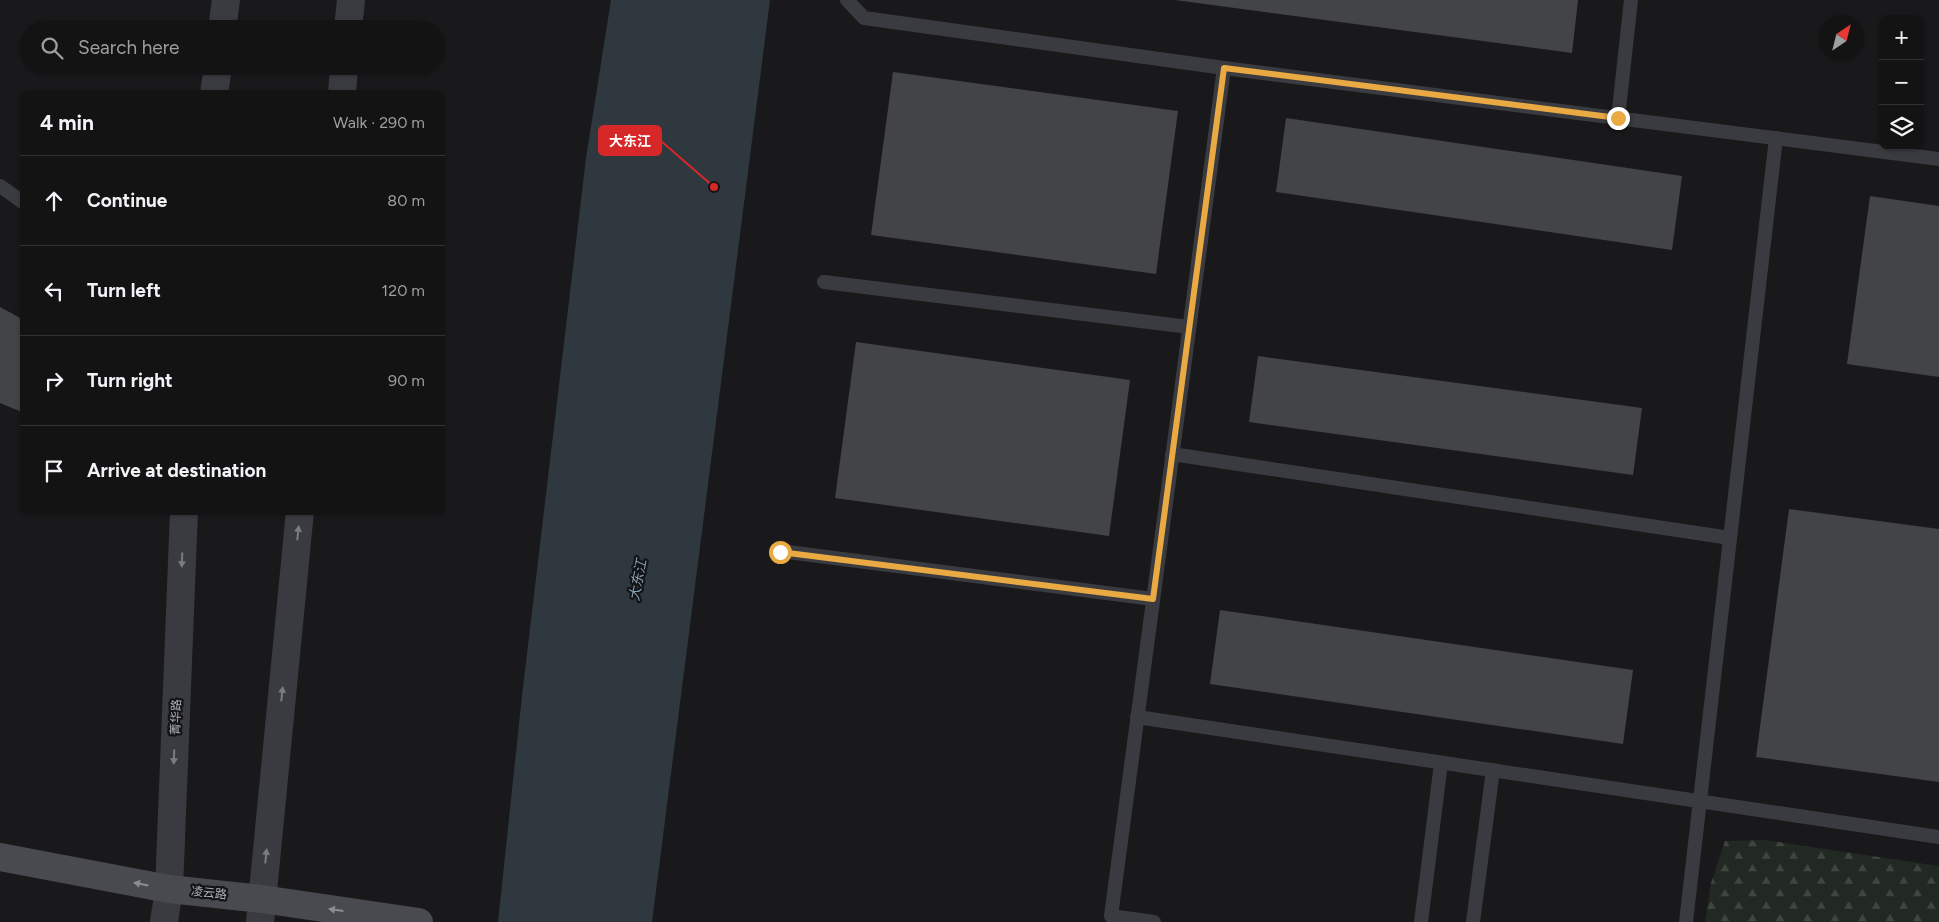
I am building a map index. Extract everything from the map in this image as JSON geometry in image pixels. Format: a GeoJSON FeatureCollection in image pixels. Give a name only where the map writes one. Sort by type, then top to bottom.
{"type":"FeatureCollection","features":[{"type":"Feature","properties":{"kind":"main road","name":"凌云路"},"geometry":{"type":"LineString","coordinates":[[0,857],[169,889],[261,910],[419,922]]}},
{"type":"Feature","properties":{"kind":"street"},"geometry":{"type":"LineString","coordinates":[[223,20],[226,0]]}},
{"type":"Feature","properties":{"kind":"street"},"geometry":{"type":"LineString","coordinates":[[349,20],[351,0]]}},
{"type":"Feature","properties":{"kind":"street"},"geometry":{"type":"LineString","coordinates":[[215,90],[217,75]]}},
{"type":"Feature","properties":{"kind":"street"},"geometry":{"type":"LineString","coordinates":[[342,90],[343,75]]}},
{"type":"Feature","properties":{"kind":"street","name":"菁华路"},"geometry":{"type":"LineString","coordinates":[[164,922],[169,889],[184,515]]}},
{"type":"Feature","properties":{"kind":"street"},"geometry":{"type":"LineString","coordinates":[[261,910],[300,515]]}},
{"type":"Feature","properties":{"kind":"lane"},"geometry":{"type":"LineString","coordinates":[[847,0],[864,18],[1224,68],[1939,159]]}},
{"type":"Feature","properties":{"kind":"lane"},"geometry":{"type":"LineString","coordinates":[[1618,118],[1631,0]]}},
{"type":"Feature","properties":{"kind":"lane"},"geometry":{"type":"LineString","coordinates":[[1154,922],[1111,916],[1224,68]]}},
{"type":"Feature","properties":{"kind":"lane"},"geometry":{"type":"LineString","coordinates":[[1686,922],[1776,138]]}},
{"type":"Feature","properties":{"kind":"lane"},"geometry":{"type":"LineString","coordinates":[[0,186],[20,200]]}},
{"type":"Feature","properties":{"kind":"lane"},"geometry":{"type":"LineString","coordinates":[[824,282],[1189,327]]}},
{"type":"Feature","properties":{"kind":"lane"},"geometry":{"type":"LineString","coordinates":[[1172,454],[1730,538]]}},
{"type":"Feature","properties":{"kind":"lane"},"geometry":{"type":"LineString","coordinates":[[780,552],[1153,599]]}},
{"type":"Feature","properties":{"kind":"lane"},"geometry":{"type":"LineString","coordinates":[[1137,717],[1939,837]]}},
{"type":"Feature","properties":{"kind":"lane"},"geometry":{"type":"LineString","coordinates":[[1421,922],[1441,763]]}},
{"type":"Feature","properties":{"kind":"lane"},"geometry":{"type":"LineString","coordinates":[[1474,922],[1493,770]]}},
{"type":"Feature","properties":{"kind":"green space"},"geometry":{"type":"Polygon","coordinates":[[[1765,840],[1939,866],[1939,922],[1705,922],[1711,883],[1725,841],[1765,840]]]}},
{"type":"Feature","properties":{"kind":"water"},"geometry":{"type":"Polygon","coordinates":[[[611,0],[770,0],[652,922],[498,922],[522,696],[586,158],[611,0]]]}},
{"type":"Feature","properties":{"kind":"building"},"geometry":{"type":"Polygon","coordinates":[[[1175,0],[1578,0],[1572,53],[1175,0]]]}},
{"type":"Feature","properties":{"kind":"building"},"geometry":{"type":"Polygon","coordinates":[[[893,72],[1178,111],[1156,274],[871,235],[893,72]]]}},
{"type":"Feature","properties":{"kind":"building"},"geometry":{"type":"Polygon","coordinates":[[[1286,118],[1682,176],[1672,250],[1276,192],[1286,118]]]}},
{"type":"Feature","properties":{"kind":"building"},"geometry":{"type":"Polygon","coordinates":[[[1870,196],[1939,206],[1939,377],[1847,364],[1870,196]]]}},
{"type":"Feature","properties":{"kind":"building"},"geometry":{"type":"Polygon","coordinates":[[[0,307],[20,318],[20,411],[0,403],[0,307]]]}},
{"type":"Feature","properties":{"kind":"building"},"geometry":{"type":"Polygon","coordinates":[[[856,342],[1130,380],[1109,536],[835,498],[856,342]]]}},
{"type":"Feature","properties":{"kind":"building"},"geometry":{"type":"Polygon","coordinates":[[[1258,356],[1642,408],[1633,475],[1249,422],[1258,356]]]}},
{"type":"Feature","properties":{"kind":"building"},"geometry":{"type":"Polygon","coordinates":[[[1789,509],[1939,529],[1939,782],[1756,757],[1789,509]]]}},
{"type":"Feature","properties":{"kind":"building"},"geometry":{"type":"Polygon","coordinates":[[[1220,610],[1633,670],[1623,744],[1210,684],[1220,610]]]}},
{"type":"Feature","properties":{"kind":"place","name":"大东江"},"geometry":{"type":"Point","coordinates":[714,187]}},
{"type":"Feature","properties":{"kind":"route"},"geometry":{"type":"LineString","coordinates":[[780,552],[1153,599],[1224,68],[1618,118]]}}]}
